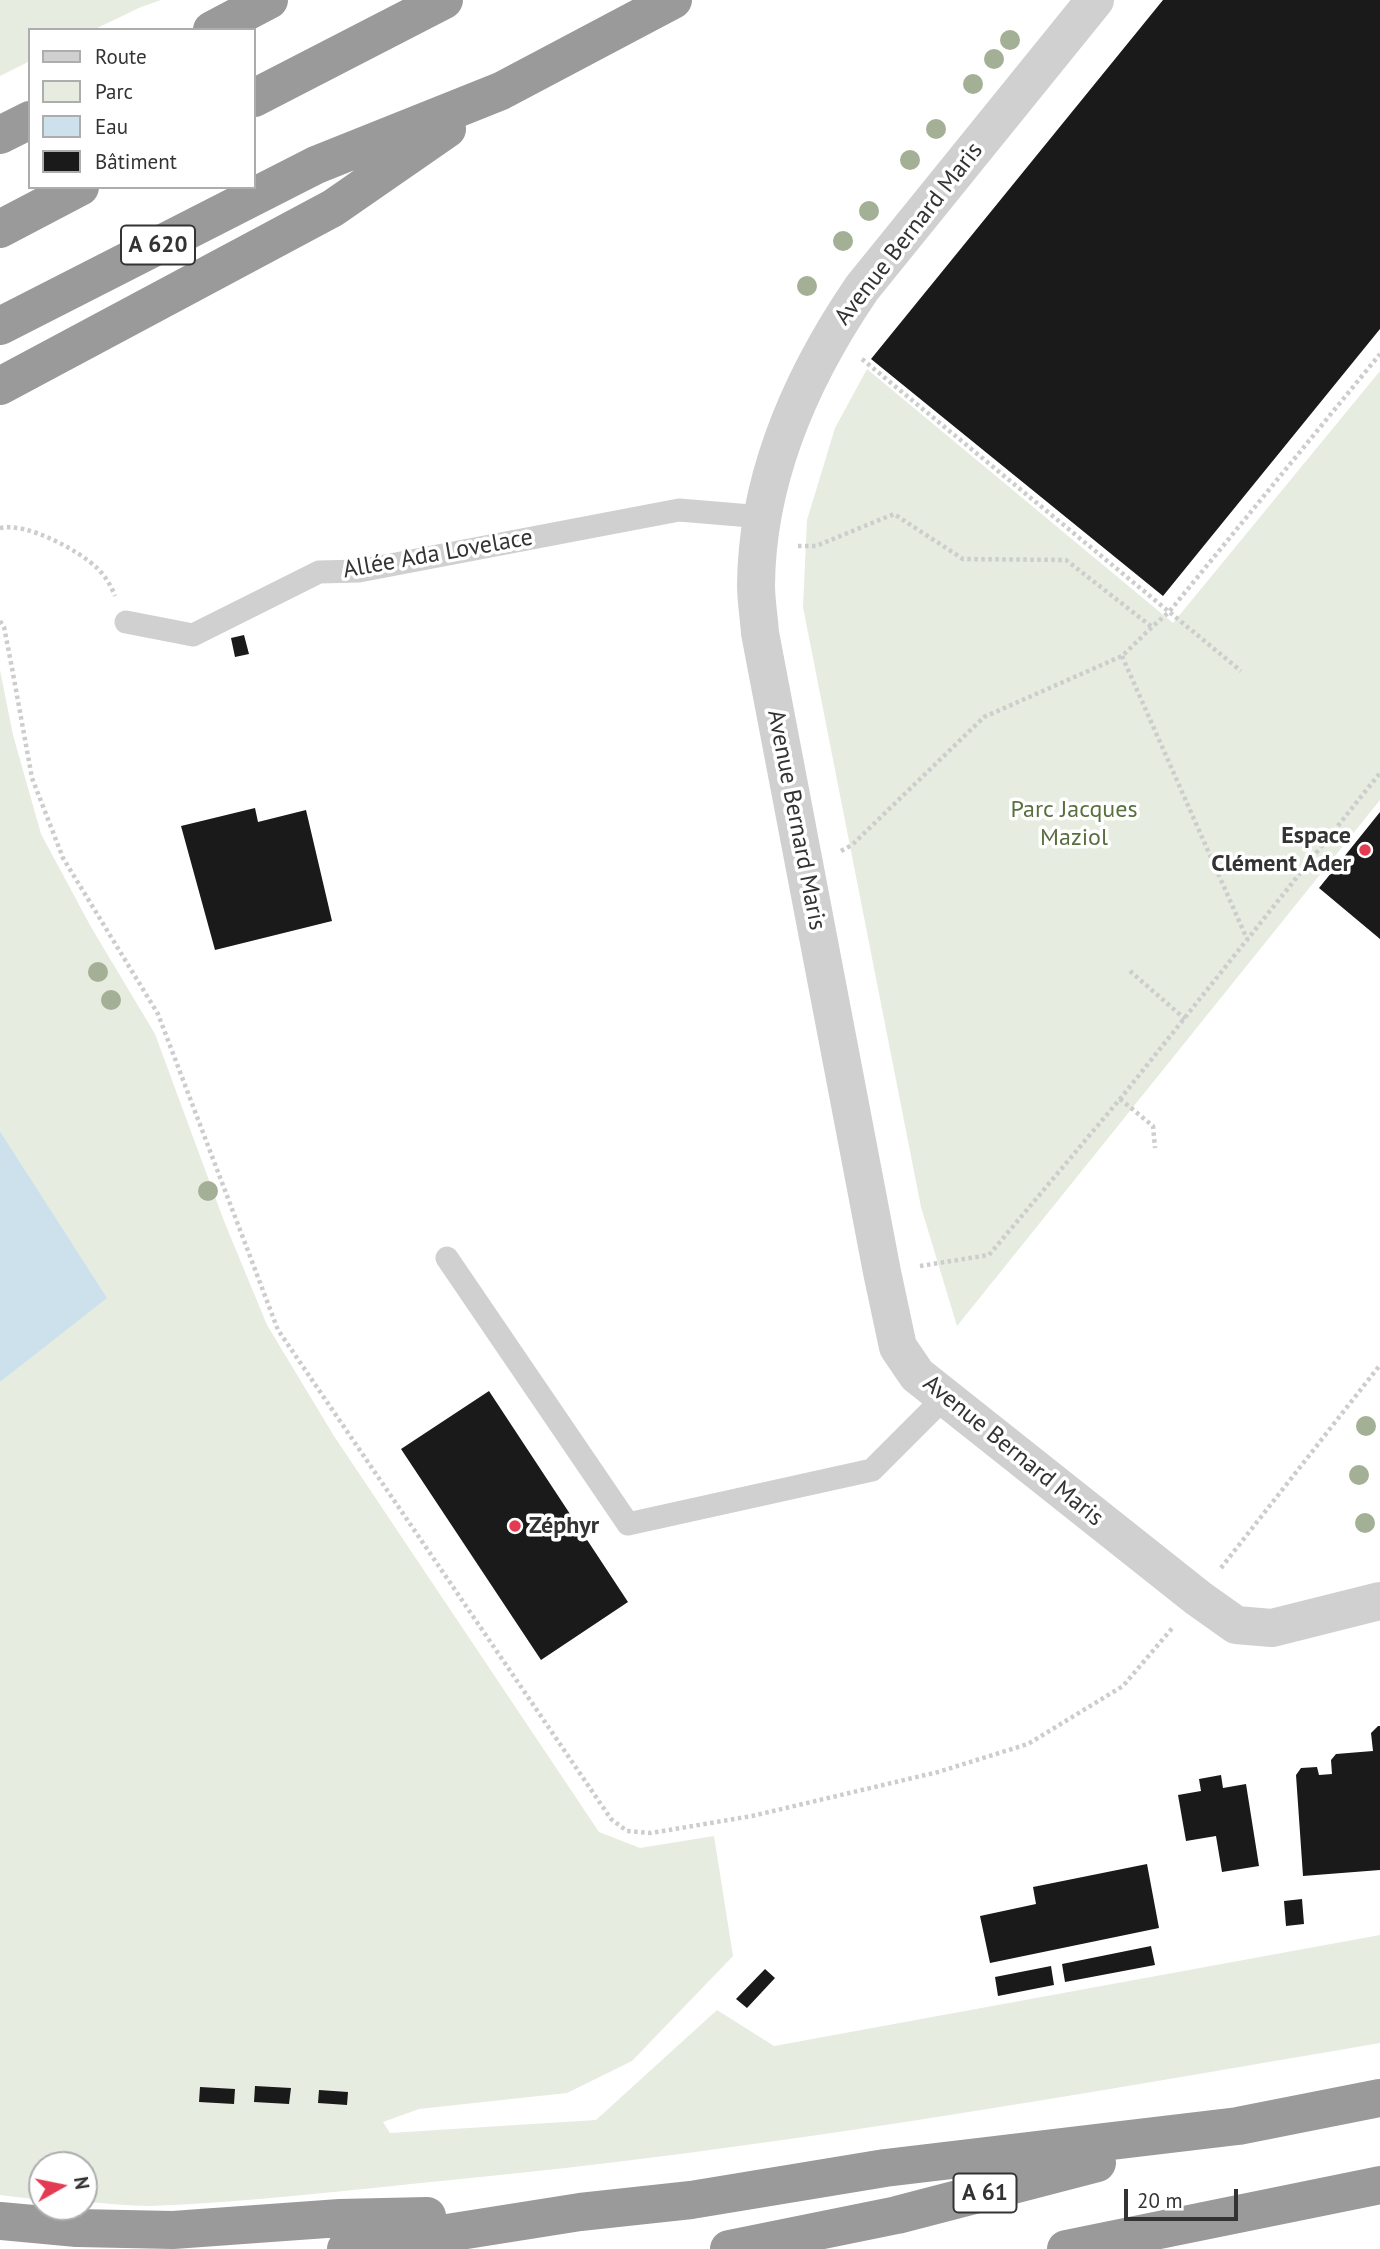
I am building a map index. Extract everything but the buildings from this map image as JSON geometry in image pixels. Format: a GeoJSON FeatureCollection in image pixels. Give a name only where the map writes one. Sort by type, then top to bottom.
{"type":"FeatureCollection","features":[{"type":"Feature","properties":{"kind":"highway"},"geometry":{"type":"LineString","coordinates":[[216,28],[269,0]]}},
{"type":"Feature","properties":{"kind":"highway"},"geometry":{"type":"LineString","coordinates":[[256,97],[444,0]]}},
{"type":"Feature","properties":{"kind":"highway","name":"A 620"},"geometry":{"type":"LineString","coordinates":[[0,326],[316,165],[501,91],[673,0]]}},
{"type":"Feature","properties":{"kind":"highway"},"geometry":{"type":"LineString","coordinates":[[0,386],[332,208],[501,91]]}},
{"type":"Feature","properties":{"kind":"highway"},"geometry":{"type":"LineString","coordinates":[[0,135],[28,121]]}},
{"type":"Feature","properties":{"kind":"highway"},"geometry":{"type":"LineString","coordinates":[[0,229],[76,189]]}},
{"type":"Feature","properties":{"kind":"highway","name":"A 61"},"geometry":{"type":"LineString","coordinates":[[729,2249],[897,2215],[1238,2126],[1380,2098]]}},
{"type":"Feature","properties":{"kind":"highway"},"geometry":{"type":"LineString","coordinates":[[346,2249],[580,2212],[691,2200],[886,2168],[1238,2126]]}},
{"type":"Feature","properties":{"kind":"highway"},"geometry":{"type":"LineString","coordinates":[[1066,2249],[1380,2185]]}},
{"type":"Feature","properties":{"kind":"highway"},"geometry":{"type":"LineString","coordinates":[[0,2221],[77,2228],[173,2230],[340,2218],[580,2212]]}},
{"type":"Feature","properties":{"kind":"street","name":"Avenue Bernard Maris"},"geometry":{"type":"LineString","coordinates":[[1095,0],[862,288],[829,338],[789,419],[773,469],[760,531],[756,587],[760,633],[881,1272],[898,1347],[917,1374],[1198,1598],[1236,1625],[1272,1628],[1380,1601]]}},
{"type":"Feature","properties":{"kind":"lane","name":"Allée Ada Lovelace"},"geometry":{"type":"LineString","coordinates":[[126,622],[193,635],[319,572],[359,571],[679,510],[760,531]]}},
{"type":"Feature","properties":{"kind":"lane"},"geometry":{"type":"LineString","coordinates":[[447,1258],[628,1524],[872,1470],[945,1397]]}},
{"type":"Feature","properties":{"kind":"path"},"geometry":{"type":"LineString","coordinates":[[829,338],[869,363],[1241,671]]}},
{"type":"Feature","properties":{"kind":"path"},"geometry":{"type":"LineString","coordinates":[[806,870],[852,845],[984,717],[1122,656],[1169,612],[1380,354]]}},
{"type":"Feature","properties":{"kind":"path"},"geometry":{"type":"LineString","coordinates":[[760,531],[816,546],[894,514],[963,559],[1066,560],[1152,627]]}},
{"type":"Feature","properties":{"kind":"path"},"geometry":{"type":"LineString","coordinates":[[0,528],[11,525],[46,535],[97,567],[109,582],[126,622]]}},
{"type":"Feature","properties":{"kind":"path"},"geometry":{"type":"LineString","coordinates":[[0,621],[4,627],[32,778],[63,858],[159,1014],[278,1330],[611,1819],[627,1831],[651,1833],[752,1816],[938,1772],[1028,1744],[1123,1686],[1198,1598],[1380,1364]]}},
{"type":"Feature","properties":{"kind":"path"},"geometry":{"type":"LineString","coordinates":[[1122,656],[1247,939]]}},
{"type":"Feature","properties":{"kind":"path"},"geometry":{"type":"LineString","coordinates":[[881,1272],[989,1255],[1185,1019],[1380,773]]}},
{"type":"Feature","properties":{"kind":"path"},"geometry":{"type":"LineString","coordinates":[[1130,971],[1185,1019]]}},
{"type":"Feature","properties":{"kind":"path"},"geometry":{"type":"LineString","coordinates":[[1120,1099],[1153,1126],[1154,1148]]}},
{"type":"Feature","properties":{"kind":"green space"},"geometry":{"type":"Polygon","coordinates":[[[0,0],[161,0],[97,28],[28,28],[28,62],[0,76],[0,0]]]}},
{"type":"Feature","properties":{"kind":"green space","name":"Parc Jacques Maziol"},"geometry":{"type":"Polygon","coordinates":[[[867,369],[1173,623],[1380,371],[1380,800],[957,1326],[921,1207],[803,607],[807,520],[835,428],[867,369]]]}},
{"type":"Feature","properties":{"kind":"green space"},"geometry":{"type":"Polygon","coordinates":[[[0,670],[13,735],[41,834],[91,927],[155,1034],[224,1221],[267,1325],[334,1436],[599,1832],[640,1848],[714,1836],[733,1956],[632,2061],[567,2093],[419,2109],[383,2122],[390,2133],[596,2120],[717,2010],[774,2046],[1380,1935],[1380,2043],[1148,2083],[801,2137],[568,2168],[225,2202],[150,2206],[98,2203],[98,2151],[28,2151],[28,2198],[0,2195],[0,1382],[106,1297],[0,1131],[0,670]]]}},
{"type":"Feature","properties":{"kind":"water"},"geometry":{"type":"Polygon","coordinates":[[[0,1131],[107,1298],[0,1382],[0,1131]]]}},
{"type":"Feature","properties":{"kind":"place","name":"Espace Clément Ader"},"geometry":{"type":"Point","coordinates":[1365,850]}},
{"type":"Feature","properties":{"kind":"place","name":"Zéphyr"},"geometry":{"type":"Point","coordinates":[515,1526]}}]}
